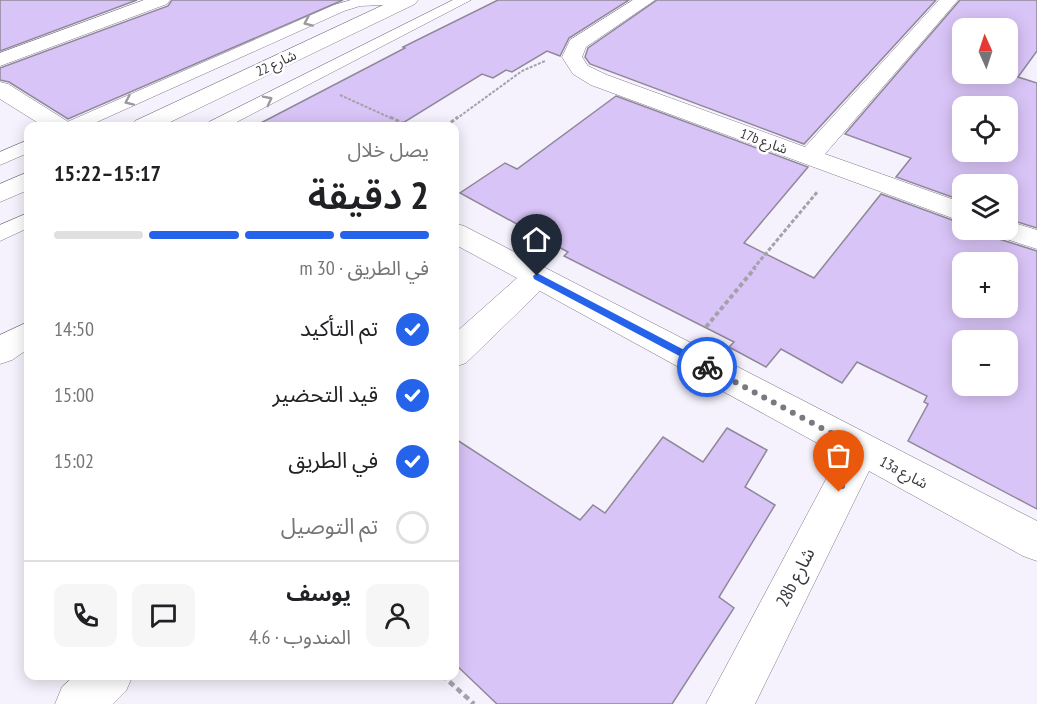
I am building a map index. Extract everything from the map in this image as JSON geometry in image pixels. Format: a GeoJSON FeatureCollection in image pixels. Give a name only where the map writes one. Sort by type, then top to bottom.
{"type":"FeatureCollection","features":[{"type":"Feature","properties":{"kind":"street"},"geometry":{"type":"LineString","coordinates":[[0,60],[161,0]]}},
{"type":"Feature","properties":{"kind":"street","name":"شارع 22"},"geometry":{"type":"LineString","coordinates":[[151,122],[409,0]]}},
{"type":"Feature","properties":{"kind":"street"},"geometry":{"type":"LineString","coordinates":[[572,57],[577,44],[646,0]]}},
{"type":"Feature","properties":{"kind":"street"},"geometry":{"type":"LineString","coordinates":[[809,157],[949,0]]}},
{"type":"Feature","properties":{"kind":"street","name":"17b شارع"},"geometry":{"type":"LineString","coordinates":[[572,57],[580,70],[599,80],[952,209]]}},
{"type":"Feature","properties":{"kind":"street"},"geometry":{"type":"LineString","coordinates":[[0,89],[53,122]]}},
{"type":"Feature","properties":{"kind":"street"},"geometry":{"type":"LineString","coordinates":[[0,194],[24,182]]}},
{"type":"Feature","properties":{"kind":"street"},"geometry":{"type":"LineString","coordinates":[[1018,234],[1037,240]]}},
{"type":"Feature","properties":{"kind":"street","name":"13a شارع"},"geometry":{"type":"LineString","coordinates":[[459,235],[1037,542]]}},
{"type":"Feature","properties":{"kind":"street"},"geometry":{"type":"LineString","coordinates":[[459,349],[537,276]]}},
{"type":"Feature","properties":{"kind":"street"},"geometry":{"type":"LineString","coordinates":[[0,351],[24,336]]}},
{"type":"Feature","properties":{"kind":"street","name":"28b شارع"},"geometry":{"type":"LineString","coordinates":[[730,704],[861,449]]}},
{"type":"Feature","properties":{"kind":"street"},"geometry":{"type":"LineString","coordinates":[[79,704],[105,680]]}},
{"type":"Feature","properties":{"kind":"lane"},"geometry":{"type":"LineString","coordinates":[[82,122],[339,8],[359,2],[404,0]]}},
{"type":"Feature","properties":{"kind":"lane"},"geometry":{"type":"LineString","coordinates":[[223,122],[464,0]]}},
{"type":"Feature","properties":{"kind":"lane"},"geometry":{"type":"LineString","coordinates":[[0,159],[24,148]]}},
{"type":"Feature","properties":{"kind":"lane"},"geometry":{"type":"LineString","coordinates":[[0,234],[24,222]]}},
{"type":"Feature","properties":{"kind":"path"},"geometry":{"type":"LineString","coordinates":[[452,122],[531,65],[557,58],[572,57]]}},
{"type":"Feature","properties":{"kind":"path"},"geometry":{"type":"LineString","coordinates":[[306,80],[400,122]]}},
{"type":"Feature","properties":{"kind":"path"},"geometry":{"type":"LineString","coordinates":[[683,354],[837,168]]}},
{"type":"Feature","properties":{"kind":"path"},"geometry":{"type":"LineString","coordinates":[[448,680],[474,704]]}},
{"type":"Feature","properties":{"kind":"building"},"geometry":{"type":"Polygon","coordinates":[[[0,0],[137,0],[0,51],[0,0]]]}},
{"type":"Feature","properties":{"kind":"building"},"geometry":{"type":"Polygon","coordinates":[[[172,0],[343,0],[68,119],[9,82],[0,80],[0,68],[168,6],[172,0]]]}},
{"type":"Feature","properties":{"kind":"building"},"geometry":{"type":"Polygon","coordinates":[[[498,0],[629,0],[569,38],[560,56],[547,51],[512,72],[506,70],[493,78],[482,74],[404,122],[263,122],[405,48],[403,47],[498,0]]]}},
{"type":"Feature","properties":{"kind":"building"},"geometry":{"type":"Polygon","coordinates":[[[657,0],[936,0],[804,144],[590,64],[585,57],[588,48],[657,0]]]}},
{"type":"Feature","properties":{"kind":"building"},"geometry":{"type":"Polygon","coordinates":[[[960,0],[1037,0],[1037,51],[1018,77],[1037,83],[1037,228],[1018,222],[1018,174],[952,174],[952,197],[896,177],[911,158],[845,134],[960,0]]]}},
{"type":"Feature","properties":{"kind":"building"},"geometry":{"type":"Polygon","coordinates":[[[616,96],[808,167],[744,243],[814,278],[881,194],[952,220],[952,240],[1002,240],[1037,251],[1037,509],[908,441],[928,404],[924,402],[927,396],[857,362],[842,383],[781,349],[766,367],[729,347],[734,342],[564,256],[568,252],[460,193],[505,163],[517,169],[616,96]]]}},
{"type":"Feature","properties":{"kind":"building"},"geometry":{"type":"Polygon","coordinates":[[[727,428],[767,450],[745,487],[775,505],[719,597],[734,608],[672,704],[497,704],[459,668],[459,441],[580,520],[593,505],[605,513],[663,437],[703,462],[727,428]]]}},
{"type":"Feature","properties":{"kind":"way so far"},"geometry":{"type":"LineString","coordinates":[[707,367],[861,449],[839,492]]}},
{"type":"Feature","properties":{"kind":"route"},"geometry":{"type":"LineString","coordinates":[[537,276],[707,367]]}}]}
